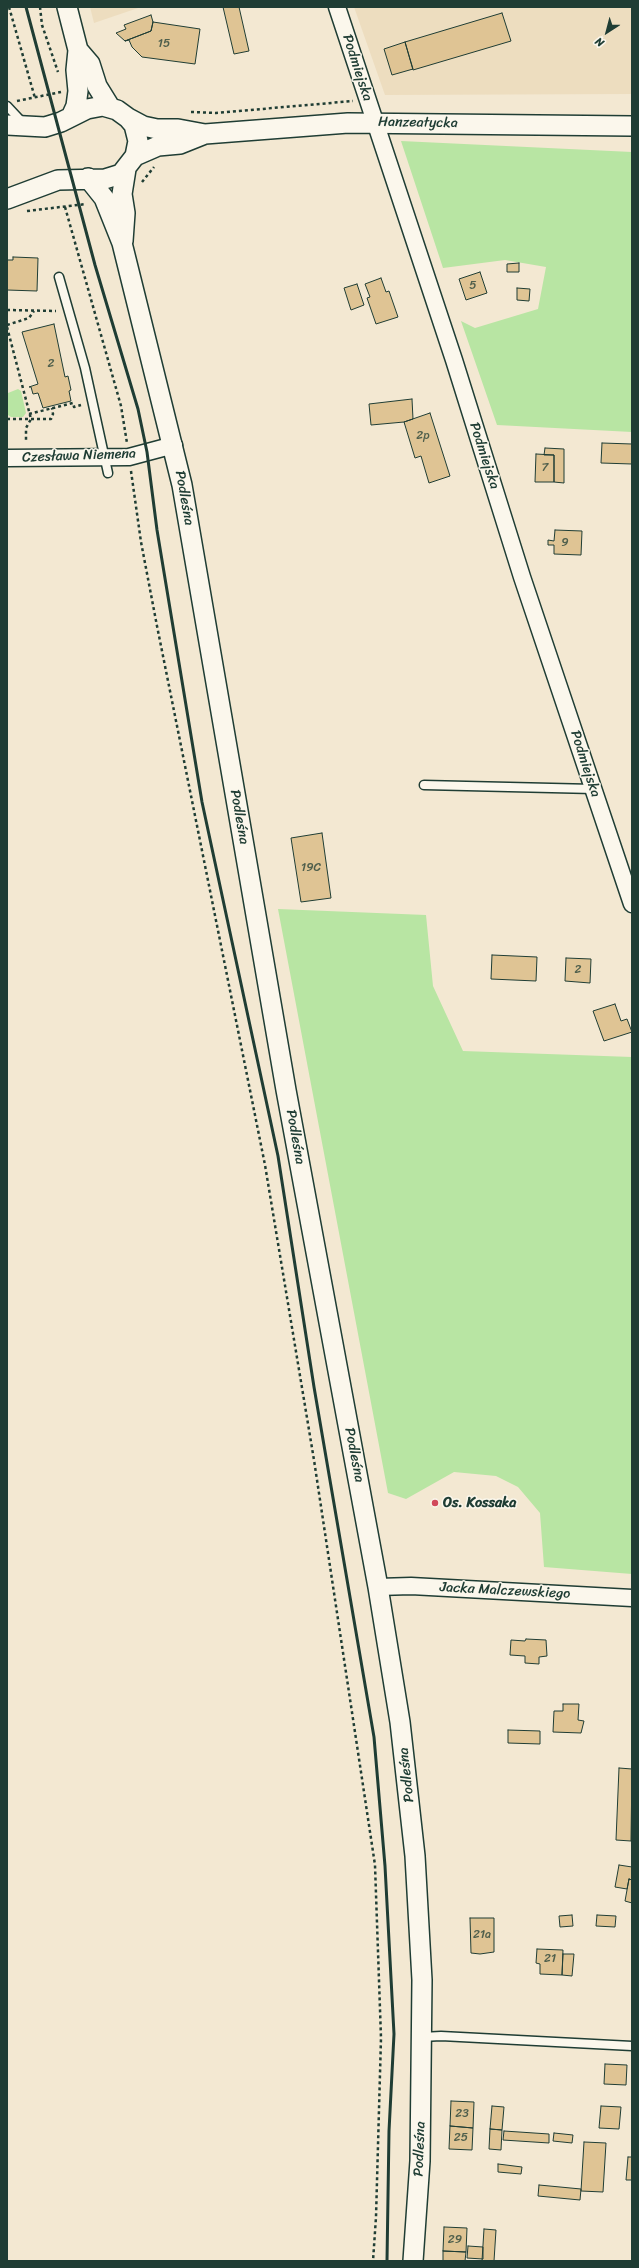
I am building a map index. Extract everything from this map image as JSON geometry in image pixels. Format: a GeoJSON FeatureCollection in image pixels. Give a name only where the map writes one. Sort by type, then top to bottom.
{"type":"FeatureCollection","features":[{"type":"Feature","properties":{"kind":"street"},"geometry":{"type":"LineString","coordinates":[[67,7],[78,50],[76,70],[78,91],[76,106],[71,117]]}},
{"type":"Feature","properties":{"kind":"street","name":"Podmiejska"},"geometry":{"type":"LineString","coordinates":[[337,7],[632,904]]}},
{"type":"Feature","properties":{"kind":"street"},"geometry":{"type":"LineString","coordinates":[[78,50],[90,64],[97,86],[110,107]]}},
{"type":"Feature","properties":{"kind":"street"},"geometry":{"type":"LineString","coordinates":[[7,125],[45,127],[87,109],[103,106],[110,107]]}},
{"type":"Feature","properties":{"kind":"street","name":"Hanzeatycka"},"geometry":{"type":"LineString","coordinates":[[110,107],[143,126],[156,129],[178,129],[205,134],[374,122],[632,126]]}},
{"type":"Feature","properties":{"kind":"street","name":"Podleśna"},"geometry":{"type":"LineString","coordinates":[[122,243],[125,213],[122,194],[138,141],[134,125],[128,118]]}},
{"type":"Feature","properties":{"kind":"street","name":"Hanzeatycka"},"geometry":{"type":"LineString","coordinates":[[7,199],[58,180],[88,178],[96,180],[113,177],[121,174],[131,162],[158,146],[180,144],[205,134]]}},
{"type":"Feature","properties":{"kind":"street","name":"Podleśna"},"geometry":{"type":"LineString","coordinates":[[88,178],[104,198],[122,243],[174,446],[284,1075],[378,1587],[407,1769],[415,1856],[422,1980],[420,2160],[413,2261]]}},
{"type":"Feature","properties":{"kind":"street","name":"Czesława Niemena"},"geometry":{"type":"LineString","coordinates":[[7,458],[129,457],[174,446]]}},
{"type":"Feature","properties":{"kind":"street","name":"Jacka Malczewskiego"},"geometry":{"type":"LineString","coordinates":[[378,1587],[410,1586],[632,1598]]}},
{"type":"Feature","properties":{"kind":"lane"},"geometry":{"type":"LineString","coordinates":[[7,106],[18,119],[29,127]]}},
{"type":"Feature","properties":{"kind":"lane"},"geometry":{"type":"LineString","coordinates":[[59,277],[85,368],[108,473]]}},
{"type":"Feature","properties":{"kind":"lane"},"geometry":{"type":"LineString","coordinates":[[424,786],[594,789]]}},
{"type":"Feature","properties":{"kind":"lane"},"geometry":{"type":"LineString","coordinates":[[422,2037],[441,2036],[632,2046]]}},
{"type":"Feature","properties":{"kind":"path"},"geometry":{"type":"LineString","coordinates":[[9,7],[35,98]]}},
{"type":"Feature","properties":{"kind":"path"},"geometry":{"type":"LineString","coordinates":[[40,7],[42,25],[59,77]]}},
{"type":"Feature","properties":{"kind":"path"},"geometry":{"type":"LineString","coordinates":[[22,212],[65,207],[121,406],[141,542],[265,1165],[314,1460],[374,1857],[381,2038],[376,2217],[373,2261]]}},
{"type":"Feature","properties":{"kind":"path"},"geometry":{"type":"LineString","coordinates":[[7,310],[57,312],[68,308]]}},
{"type":"Feature","properties":{"kind":"path"},"geometry":{"type":"LineString","coordinates":[[31,419],[7,326],[29,318],[34,310]]}},
{"type":"Feature","properties":{"kind":"path"},"geometry":{"type":"LineString","coordinates":[[57,312],[60,318]]}},
{"type":"Feature","properties":{"kind":"path"},"geometry":{"type":"LineString","coordinates":[[29,414],[73,403],[74,407],[84,405],[82,398]]}},
{"type":"Feature","properties":{"kind":"path"},"geometry":{"type":"LineString","coordinates":[[7,419],[51,419],[53,414],[52,408]]}},
{"type":"Feature","properties":{"kind":"path"},"geometry":{"type":"LineString","coordinates":[[26,448],[26,428],[31,419]]}},
{"type":"Feature","properties":{"kind":"shaded area"},"geometry":{"type":"Polygon","coordinates":[[[90,7],[141,7],[94,23],[90,7]]]}},
{"type":"Feature","properties":{"kind":"shaded area"},"geometry":{"type":"Polygon","coordinates":[[[354,7],[632,7],[632,94],[385,95],[354,7]]]}},
{"type":"Feature","properties":{"kind":"green space"},"geometry":{"type":"Polygon","coordinates":[[[401,141],[632,152],[632,432],[497,425],[461,321],[475,328],[538,309],[546,267],[505,260],[443,268],[401,141]]]}},
{"type":"Feature","properties":{"kind":"green space"},"geometry":{"type":"Polygon","coordinates":[[[18,389],[21,391],[26,413],[23,417],[11,417],[8,415],[8,393],[18,389]]]}},
{"type":"Feature","properties":{"kind":"green space"},"geometry":{"type":"Polygon","coordinates":[[[278,909],[426,915],[433,986],[463,1051],[632,1057],[632,1574],[544,1567],[540,1513],[518,1487],[496,1476],[454,1472],[406,1499],[388,1493],[278,909]]]}},
{"type":"Feature","properties":{"kind":"building"},"geometry":{"type":"Polygon","coordinates":[[[223,7],[239,7],[249,51],[234,54],[223,7]]]}},
{"type":"Feature","properties":{"kind":"building"},"geometry":{"type":"Polygon","coordinates":[[[502,13],[511,41],[413,70],[405,42],[502,13]]]}},
{"type":"Feature","properties":{"kind":"building"},"geometry":{"type":"Polygon","coordinates":[[[151,15],[153,22],[151,31],[125,41],[116,33],[126,29],[124,25],[151,15]]]}},
{"type":"Feature","properties":{"kind":"building"},"geometry":{"type":"Polygon","coordinates":[[[153,22],[200,29],[195,64],[142,57],[132,47],[129,40],[125,41],[151,31],[153,22]]]}},
{"type":"Feature","properties":{"kind":"building"},"geometry":{"type":"Polygon","coordinates":[[[405,42],[413,69],[392,75],[384,49],[405,42]]]}},
{"type":"Feature","properties":{"kind":"building"},"geometry":{"type":"Polygon","coordinates":[[[13,257],[38,258],[37,291],[7,290],[7,260],[13,260],[13,257]]]}},
{"type":"Feature","properties":{"kind":"building"},"geometry":{"type":"Polygon","coordinates":[[[519,263],[519,272],[507,272],[507,264],[519,263]]]}},
{"type":"Feature","properties":{"kind":"building"},"geometry":{"type":"Polygon","coordinates":[[[480,272],[487,293],[466,300],[459,279],[480,272]]]}},
{"type":"Feature","properties":{"kind":"building"},"geometry":{"type":"Polygon","coordinates":[[[381,278],[386,292],[389,291],[398,317],[376,324],[367,298],[370,297],[365,284],[381,278]]]}},
{"type":"Feature","properties":{"kind":"building"},"geometry":{"type":"Polygon","coordinates":[[[357,284],[364,305],[351,310],[344,288],[357,284]]]}},
{"type":"Feature","properties":{"kind":"building"},"geometry":{"type":"Polygon","coordinates":[[[517,288],[530,289],[529,301],[517,300],[517,288]]]}},
{"type":"Feature","properties":{"kind":"building"},"geometry":{"type":"Polygon","coordinates":[[[54,324],[65,377],[68,376],[71,390],[69,391],[71,401],[43,408],[38,393],[33,394],[31,387],[29,387],[38,384],[22,332],[54,324]]]}},
{"type":"Feature","properties":{"kind":"building"},"geometry":{"type":"Polygon","coordinates":[[[412,399],[413,419],[404,422],[371,425],[369,404],[412,399]]]}},
{"type":"Feature","properties":{"kind":"building"},"geometry":{"type":"Polygon","coordinates":[[[430,413],[450,476],[429,483],[421,456],[415,458],[404,422],[430,413]]]}},
{"type":"Feature","properties":{"kind":"building"},"geometry":{"type":"Polygon","coordinates":[[[602,443],[632,444],[632,464],[601,463],[602,443]]]}},
{"type":"Feature","properties":{"kind":"building"},"geometry":{"type":"Polygon","coordinates":[[[545,448],[564,449],[564,483],[554,482],[554,455],[544,455],[545,448]]]}},
{"type":"Feature","properties":{"kind":"building"},"geometry":{"type":"Polygon","coordinates":[[[536,454],[554,455],[554,482],[535,482],[536,454]]]}},
{"type":"Feature","properties":{"kind":"building"},"geometry":{"type":"Polygon","coordinates":[[[555,530],[582,531],[581,555],[554,554],[554,545],[548,545],[548,540],[554,541],[555,530]]]}},
{"type":"Feature","properties":{"kind":"building"},"geometry":{"type":"Polygon","coordinates":[[[322,833],[331,898],[301,902],[291,838],[322,833]]]}},
{"type":"Feature","properties":{"kind":"building"},"geometry":{"type":"Polygon","coordinates":[[[492,955],[537,957],[536,981],[491,979],[492,955]]]}},
{"type":"Feature","properties":{"kind":"building"},"geometry":{"type":"Polygon","coordinates":[[[566,958],[591,959],[590,983],[565,981],[566,958]]]}},
{"type":"Feature","properties":{"kind":"building"},"geometry":{"type":"Polygon","coordinates":[[[615,1004],[621,1021],[627,1019],[632,1032],[604,1041],[593,1011],[615,1004]]]}},
{"type":"Feature","properties":{"kind":"building"},"geometry":{"type":"Polygon","coordinates":[[[526,1639],[546,1640],[547,1656],[539,1657],[539,1664],[525,1663],[525,1656],[510,1655],[511,1640],[525,1641],[526,1639]]]}},
{"type":"Feature","properties":{"kind":"building"},"geometry":{"type":"Polygon","coordinates":[[[563,1704],[579,1704],[578,1720],[584,1721],[581,1733],[553,1732],[554,1711],[563,1711],[563,1704]]]}},
{"type":"Feature","properties":{"kind":"building"},"geometry":{"type":"Polygon","coordinates":[[[508,1730],[540,1731],[540,1744],[508,1743],[508,1730]]]}},
{"type":"Feature","properties":{"kind":"building"},"geometry":{"type":"Polygon","coordinates":[[[619,1768],[632,1769],[631,1841],[616,1840],[619,1768]]]}},
{"type":"Feature","properties":{"kind":"building"},"geometry":{"type":"Polygon","coordinates":[[[619,1865],[632,1867],[632,1880],[629,1879],[627,1889],[615,1887],[619,1865]]]}},
{"type":"Feature","properties":{"kind":"building"},"geometry":{"type":"Polygon","coordinates":[[[629,1879],[632,1880],[632,1903],[625,1901],[629,1879]]]}},
{"type":"Feature","properties":{"kind":"building"},"geometry":{"type":"Polygon","coordinates":[[[572,1915],[573,1926],[560,1927],[559,1916],[572,1915]]]}},
{"type":"Feature","properties":{"kind":"building"},"geometry":{"type":"Polygon","coordinates":[[[597,1915],[616,1916],[615,1927],[596,1926],[597,1915]]]}},
{"type":"Feature","properties":{"kind":"building"},"geometry":{"type":"Polygon","coordinates":[[[470,1918],[494,1918],[494,1952],[480,1954],[471,1953],[470,1918]]]}},
{"type":"Feature","properties":{"kind":"building"},"geometry":{"type":"Polygon","coordinates":[[[537,1949],[563,1950],[562,1975],[540,1974],[540,1964],[536,1963],[537,1949]]]}},
{"type":"Feature","properties":{"kind":"building"},"geometry":{"type":"Polygon","coordinates":[[[563,1954],[574,1954],[572,1976],[562,1975],[563,1954]]]}},
{"type":"Feature","properties":{"kind":"building"},"geometry":{"type":"Polygon","coordinates":[[[605,2064],[627,2065],[626,2085],[604,2084],[605,2064]]]}},
{"type":"Feature","properties":{"kind":"building"},"geometry":{"type":"Polygon","coordinates":[[[451,2101],[474,2102],[473,2128],[450,2126],[451,2101]]]}},
{"type":"Feature","properties":{"kind":"building"},"geometry":{"type":"Polygon","coordinates":[[[492,2106],[504,2107],[502,2130],[490,2129],[492,2106]]]}},
{"type":"Feature","properties":{"kind":"building"},"geometry":{"type":"Polygon","coordinates":[[[601,2106],[621,2107],[619,2129],[599,2128],[601,2106]]]}},
{"type":"Feature","properties":{"kind":"building"},"geometry":{"type":"Polygon","coordinates":[[[450,2126],[473,2128],[472,2150],[449,2149],[450,2126]]]}},
{"type":"Feature","properties":{"kind":"building"},"geometry":{"type":"Polygon","coordinates":[[[490,2129],[502,2130],[501,2150],[489,2149],[490,2129]]]}},
{"type":"Feature","properties":{"kind":"building"},"geometry":{"type":"Polygon","coordinates":[[[504,2131],[549,2134],[549,2143],[503,2140],[504,2131]]]}},
{"type":"Feature","properties":{"kind":"building"},"geometry":{"type":"Polygon","coordinates":[[[554,2133],[573,2135],[572,2143],[553,2141],[554,2133]]]}},
{"type":"Feature","properties":{"kind":"building"},"geometry":{"type":"Polygon","coordinates":[[[584,2142],[606,2143],[603,2192],[581,2191],[584,2142]]]}},
{"type":"Feature","properties":{"kind":"building"},"geometry":{"type":"Polygon","coordinates":[[[628,2157],[632,2157],[632,2180],[626,2180],[628,2157]]]}},
{"type":"Feature","properties":{"kind":"building"},"geometry":{"type":"Polygon","coordinates":[[[498,2164],[522,2167],[521,2174],[498,2172],[498,2164]]]}},
{"type":"Feature","properties":{"kind":"building"},"geometry":{"type":"Polygon","coordinates":[[[539,2185],[581,2189],[580,2200],[538,2196],[539,2185]]]}},
{"type":"Feature","properties":{"kind":"building"},"geometry":{"type":"Polygon","coordinates":[[[444,2227],[467,2228],[466,2252],[443,2251],[444,2227]]]}},
{"type":"Feature","properties":{"kind":"building"},"geometry":{"type":"Polygon","coordinates":[[[484,2229],[496,2230],[494,2261],[482,2261],[484,2229]]]}},
{"type":"Feature","properties":{"kind":"building"},"geometry":{"type":"Polygon","coordinates":[[[468,2246],[483,2247],[483,2259],[467,2258],[468,2246]]]}},
{"type":"Feature","properties":{"kind":"building"},"geometry":{"type":"Polygon","coordinates":[[[443,2251],[466,2252],[465,2261],[443,2261],[443,2251]]]}},
{"type":"Feature","properties":{"kind":"railway"},"geometry":{"type":"LineString","coordinates":[[26,7],[95,265],[138,409],[147,452],[157,530],[202,802],[278,1156],[314,1387],[374,1737],[385,1866],[394,2034],[389,2131],[387,2261]]}},
{"type":"Feature","properties":{"kind":"place","name":"Os. Kossaka"},"geometry":{"type":"Point","coordinates":[435,1503]}}]}
